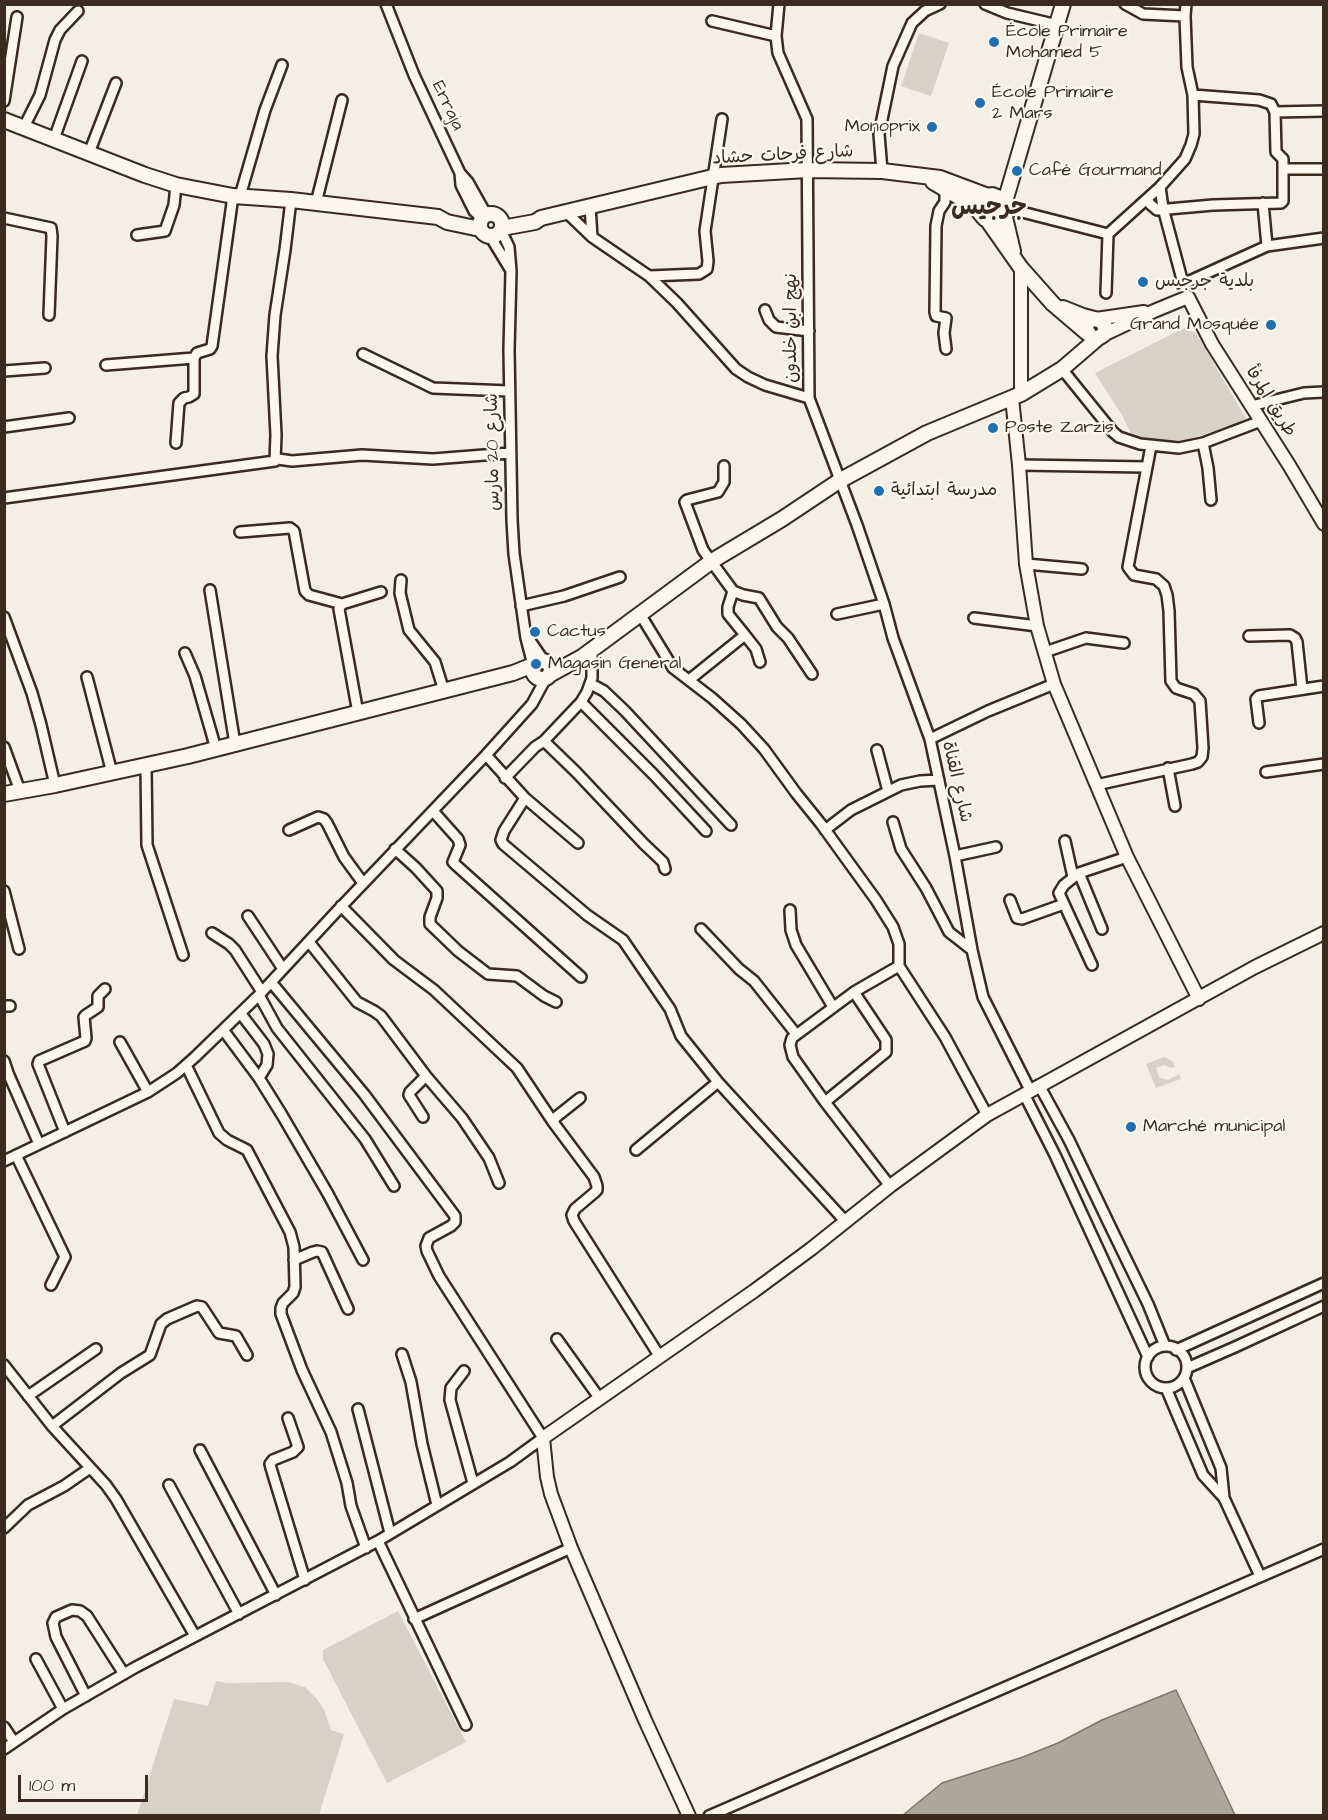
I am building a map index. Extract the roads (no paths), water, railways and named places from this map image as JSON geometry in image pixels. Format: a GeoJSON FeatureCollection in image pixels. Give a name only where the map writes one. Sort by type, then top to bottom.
{"type":"FeatureCollection","features":[{"type":"Feature","properties":{"kind":"main road"},"geometry":{"type":"LineString","coordinates":[[988,221],[999,219],[1004,209],[1015,164],[1063,4]]}},
{"type":"Feature","properties":{"kind":"main road"},"geometry":{"type":"LineString","coordinates":[[4,120],[176,185],[236,196],[438,217],[447,214],[490,224]]}},
{"type":"Feature","properties":{"kind":"main road"},"geometry":{"type":"LineString","coordinates":[[1015,164],[990,195],[981,200],[979,209],[982,217],[988,221],[1017,264],[1053,304],[1094,336]]}},
{"type":"Feature","properties":{"kind":"main road","name":"شارع فرحات حشاد"},"geometry":{"type":"LineString","coordinates":[[490,224],[535,222],[542,218],[722,175],[808,170],[882,171],[923,175],[990,195]]}},
{"type":"Feature","properties":{"kind":"main road","name":"شارع فرحات حشاد"},"geometry":{"type":"LineString","coordinates":[[923,175],[979,209]]}},
{"type":"Feature","properties":{"kind":"main road"},"geometry":{"type":"LineString","coordinates":[[990,195],[1000,198],[1017,264]]}},
{"type":"Feature","properties":{"kind":"main road"},"geometry":{"type":"LineString","coordinates":[[1053,304],[1094,319]]}},
{"type":"Feature","properties":{"kind":"main road"},"geometry":{"type":"LineString","coordinates":[[1094,319],[1087,323],[1094,336]]}},
{"type":"Feature","properties":{"kind":"main road"},"geometry":{"type":"LineString","coordinates":[[4,794],[112,773],[216,749],[513,673],[571,663],[712,561],[839,481],[927,433],[1016,396],[1062,369],[1076,358],[1094,336]]}},
{"type":"Feature","properties":{"kind":"street","name":"Erraja"},"geometry":{"type":"LineString","coordinates":[[386,4],[414,75],[460,174],[468,182],[490,224]]}},
{"type":"Feature","properties":{"kind":"street","name":"نهج ابن خلدون"},"geometry":{"type":"LineString","coordinates":[[779,4],[776,36],[778,53],[807,119],[809,398],[839,481]]}},
{"type":"Feature","properties":{"kind":"street"},"geometry":{"type":"LineString","coordinates":[[882,171],[879,134],[893,66],[912,23],[925,11],[940,4]]}},
{"type":"Feature","properties":{"kind":"street"},"geometry":{"type":"LineString","coordinates":[[985,4],[1057,25]]}},
{"type":"Feature","properties":{"kind":"street"},"geometry":{"type":"LineString","coordinates":[[1125,4],[1143,14],[1185,16]]}},
{"type":"Feature","properties":{"kind":"street"},"geometry":{"type":"LineString","coordinates":[[1106,293],[1108,234],[1160,187],[1185,159],[1191,145],[1194,134],[1193,95],[1187,67],[1186,4]]}},
{"type":"Feature","properties":{"kind":"street"},"geometry":{"type":"LineString","coordinates":[[24,128],[40,95],[55,40],[60,30],[78,10]]}},
{"type":"Feature","properties":{"kind":"street"},"geometry":{"type":"LineString","coordinates":[[4,101],[17,17]]}},
{"type":"Feature","properties":{"kind":"street"},"geometry":{"type":"LineString","coordinates":[[712,21],[776,36]]}},
{"type":"Feature","properties":{"kind":"street"},"geometry":{"type":"LineString","coordinates":[[54,139],[82,61]]}},
{"type":"Feature","properties":{"kind":"street"},"geometry":{"type":"LineString","coordinates":[[176,443],[179,403],[194,394],[194,358],[197,352],[207,351],[212,346],[236,196],[282,65]]}},
{"type":"Feature","properties":{"kind":"street"},"geometry":{"type":"LineString","coordinates":[[89,153],[116,83]]}},
{"type":"Feature","properties":{"kind":"street"},"geometry":{"type":"LineString","coordinates":[[1147,199],[1157,210],[1282,202],[1283,158],[1276,152],[1275,112],[1271,104],[1259,100],[1193,95]]}},
{"type":"Feature","properties":{"kind":"street"},"geometry":{"type":"LineString","coordinates":[[316,203],[342,100]]}},
{"type":"Feature","properties":{"kind":"street"},"geometry":{"type":"LineString","coordinates":[[1275,112],[1323,111]]}},
{"type":"Feature","properties":{"kind":"street"},"geometry":{"type":"LineString","coordinates":[[649,276],[699,274],[707,269],[705,231],[722,119]]}},
{"type":"Feature","properties":{"kind":"street"},"geometry":{"type":"LineString","coordinates":[[1283,169],[1323,169]]}},
{"type":"Feature","properties":{"kind":"street"},"geometry":{"type":"LineString","coordinates":[[137,236],[165,231],[174,205],[176,185]]}},
{"type":"Feature","properties":{"kind":"street"},"geometry":{"type":"LineString","coordinates":[[1094,336],[1188,297],[1163,208],[1160,187]]}},
{"type":"Feature","properties":{"kind":"street"},"geometry":{"type":"LineString","coordinates":[[945,189],[945,202],[939,211],[936,226],[935,312],[936,316],[946,318],[944,333],[946,349]]}},
{"type":"Feature","properties":{"kind":"street"},"geometry":{"type":"LineString","coordinates":[[275,461],[272,356],[275,315],[291,200]]}},
{"type":"Feature","properties":{"kind":"street"},"geometry":{"type":"LineString","coordinates":[[1263,203],[1267,246]]}},
{"type":"Feature","properties":{"kind":"street"},"geometry":{"type":"LineString","coordinates":[[590,206],[592,237]]}},
{"type":"Feature","properties":{"kind":"street"},"geometry":{"type":"LineString","coordinates":[[1004,209],[1108,234]]}},
{"type":"Feature","properties":{"kind":"street"},"geometry":{"type":"LineString","coordinates":[[566,212],[592,237],[649,276],[677,303],[736,369],[765,385],[809,398]]}},
{"type":"Feature","properties":{"kind":"street"},"geometry":{"type":"LineString","coordinates":[[4,218],[51,228],[49,315]]}},
{"type":"Feature","properties":{"kind":"street","name":"شارع 20 مارس"},"geometry":{"type":"LineString","coordinates":[[490,224],[509,248],[511,271],[508,350],[514,543],[525,632],[541,669]]}},
{"type":"Feature","properties":{"kind":"street"},"geometry":{"type":"LineString","coordinates":[[1183,284],[1267,246],[1323,238]]}},
{"type":"Feature","properties":{"kind":"street"},"geometry":{"type":"LineString","coordinates":[[1017,264],[1016,396],[1019,465],[1026,564],[1037,626],[1054,684],[1127,857],[1199,999]]}},
{"type":"Feature","properties":{"kind":"street","name":"طريق المرفأ"},"geometry":{"type":"LineString","coordinates":[[1188,297],[1212,344],[1323,524]]}},
{"type":"Feature","properties":{"kind":"street"},"geometry":{"type":"LineString","coordinates":[[765,310],[769,320],[776,327],[809,331]]}},
{"type":"Feature","properties":{"kind":"street"},"geometry":{"type":"LineString","coordinates":[[1094,319],[1154,311]]}},
{"type":"Feature","properties":{"kind":"street"},"geometry":{"type":"LineString","coordinates":[[363,354],[433,388],[509,391]]}},
{"type":"Feature","properties":{"kind":"street"},"geometry":{"type":"LineString","coordinates":[[106,365],[194,358]]}},
{"type":"Feature","properties":{"kind":"street"},"geometry":{"type":"LineString","coordinates":[[4,371],[45,368]]}},
{"type":"Feature","properties":{"kind":"street"},"geometry":{"type":"LineString","coordinates":[[1062,369],[1113,432],[1119,437],[1140,444],[1179,448],[1203,442],[1261,421]]}},
{"type":"Feature","properties":{"kind":"street"},"geometry":{"type":"LineString","coordinates":[[1251,406],[1304,393],[1323,392]]}},
{"type":"Feature","properties":{"kind":"street"},"geometry":{"type":"LineString","coordinates":[[4,428],[69,418]]}},
{"type":"Feature","properties":{"kind":"street"},"geometry":{"type":"LineString","coordinates":[[1203,442],[1211,500]]}},
{"type":"Feature","properties":{"kind":"street"},"geometry":{"type":"LineString","coordinates":[[1096,785],[1192,764],[1200,760],[1203,748],[1201,708],[1198,697],[1176,687],[1171,681],[1169,611],[1164,586],[1156,579],[1134,575],[1128,567],[1150,446]]}},
{"type":"Feature","properties":{"kind":"street"},"geometry":{"type":"LineString","coordinates":[[4,498],[278,459],[292,461],[362,455],[445,459],[510,453]]}},
{"type":"Feature","properties":{"kind":"street"},"geometry":{"type":"LineString","coordinates":[[1019,465],[1146,467]]}},
{"type":"Feature","properties":{"kind":"street"},"geometry":{"type":"LineString","coordinates":[[724,466],[724,482],[718,492],[685,502],[703,550],[733,591],[759,598],[777,627],[788,638],[812,674]]}},
{"type":"Feature","properties":{"kind":"street","name":"شارع القناة"},"geometry":{"type":"LineString","coordinates":[[839,481],[848,499],[884,603],[893,638],[930,739],[979,984],[987,1007],[1031,1090]]}},
{"type":"Feature","properties":{"kind":"street"},"geometry":{"type":"LineString","coordinates":[[240,532],[290,528],[294,531],[305,591],[309,594],[342,604],[381,592]]}},
{"type":"Feature","properties":{"kind":"street"},"geometry":{"type":"LineString","coordinates":[[1026,564],[1082,569]]}},
{"type":"Feature","properties":{"kind":"street"},"geometry":{"type":"LineString","coordinates":[[521,606],[564,596],[620,577]]}},
{"type":"Feature","properties":{"kind":"street"},"geometry":{"type":"LineString","coordinates":[[401,580],[400,594],[409,630],[435,662],[444,691]]}},
{"type":"Feature","properties":{"kind":"street"},"geometry":{"type":"LineString","coordinates":[[210,590],[235,744]]}},
{"type":"Feature","properties":{"kind":"street"},"geometry":{"type":"LineString","coordinates":[[733,591],[728,614],[756,649],[760,662]]}},
{"type":"Feature","properties":{"kind":"street"},"geometry":{"type":"LineString","coordinates":[[837,614],[884,603]]}},
{"type":"Feature","properties":{"kind":"street"},"geometry":{"type":"LineString","coordinates":[[342,604],[339,609],[358,713]]}},
{"type":"Feature","properties":{"kind":"street"},"geometry":{"type":"LineString","coordinates":[[640,614],[673,668],[741,724],[764,749],[876,900],[893,927],[899,945],[899,966],[945,1037],[987,1115]]}},
{"type":"Feature","properties":{"kind":"street"},"geometry":{"type":"LineString","coordinates":[[4,617],[35,703],[55,785]]}},
{"type":"Feature","properties":{"kind":"street"},"geometry":{"type":"LineString","coordinates":[[974,618],[1037,626]]}},
{"type":"Feature","properties":{"kind":"street"},"geometry":{"type":"LineString","coordinates":[[689,680],[746,635]]}},
{"type":"Feature","properties":{"kind":"street"},"geometry":{"type":"LineString","coordinates":[[1249,636],[1290,635],[1295,638],[1302,689]]}},
{"type":"Feature","properties":{"kind":"street"},"geometry":{"type":"LineString","coordinates":[[1045,652],[1086,638],[1124,643]]}},
{"type":"Feature","properties":{"kind":"street"},"geometry":{"type":"LineString","coordinates":[[505,778],[581,702],[591,684],[593,669],[590,650]]}},
{"type":"Feature","properties":{"kind":"street"},"geometry":{"type":"LineString","coordinates":[[185,653],[195,676],[216,749]]}},
{"type":"Feature","properties":{"kind":"street"},"geometry":{"type":"LineString","coordinates":[[4,1161],[148,1092],[186,1065],[224,1031],[486,756],[532,704],[541,669]]}},
{"type":"Feature","properties":{"kind":"street"},"geometry":{"type":"LineString","coordinates":[[87,677],[112,773]]}},
{"type":"Feature","properties":{"kind":"street"},"geometry":{"type":"LineString","coordinates":[[591,684],[604,691],[626,711],[731,825]]}},
{"type":"Feature","properties":{"kind":"street"},"geometry":{"type":"LineString","coordinates":[[930,739],[988,711],[1054,684]]}},
{"type":"Feature","properties":{"kind":"street"},"geometry":{"type":"LineString","coordinates":[[1259,723],[1256,699],[1259,696],[1323,686]]}},
{"type":"Feature","properties":{"kind":"street"},"geometry":{"type":"LineString","coordinates":[[581,702],[706,831]]}},
{"type":"Feature","properties":{"kind":"street"},"geometry":{"type":"LineString","coordinates":[[544,741],[663,861],[665,869]]}},
{"type":"Feature","properties":{"kind":"street"},"geometry":{"type":"LineString","coordinates":[[4,747],[20,791]]}},
{"type":"Feature","properties":{"kind":"street"},"geometry":{"type":"LineString","coordinates":[[877,750],[888,791]]}},
{"type":"Feature","properties":{"kind":"street"},"geometry":{"type":"LineString","coordinates":[[486,756],[525,798],[578,843]]}},
{"type":"Feature","properties":{"kind":"street"},"geometry":{"type":"LineString","coordinates":[[1266,772],[1323,764]]}},
{"type":"Feature","properties":{"kind":"street"},"geometry":{"type":"LineString","coordinates":[[146,765],[147,845],[183,955]]}},
{"type":"Feature","properties":{"kind":"street"},"geometry":{"type":"LineString","coordinates":[[1168,768],[1175,806]]}},
{"type":"Feature","properties":{"kind":"street"},"geometry":{"type":"LineString","coordinates":[[825,830],[851,810],[901,785],[939,780]]}},
{"type":"Feature","properties":{"kind":"street"},"geometry":{"type":"LineString","coordinates":[[525,798],[504,831],[501,840],[503,844],[587,915],[623,940],[670,1009],[681,1036],[718,1082],[845,1221]]}},
{"type":"Feature","properties":{"kind":"street"},"geometry":{"type":"LineString","coordinates":[[433,811],[460,844],[453,862],[581,977]]}},
{"type":"Feature","properties":{"kind":"street"},"geometry":{"type":"LineString","coordinates":[[289,830],[318,817],[324,819],[344,857],[363,883]]}},
{"type":"Feature","properties":{"kind":"street"},"geometry":{"type":"LineString","coordinates":[[893,822],[901,849],[926,888],[949,932],[972,950]]}},
{"type":"Feature","properties":{"kind":"street"},"geometry":{"type":"LineString","coordinates":[[1065,841],[1076,875],[1102,929]]}},
{"type":"Feature","properties":{"kind":"street"},"geometry":{"type":"LineString","coordinates":[[955,856],[996,847]]}},
{"type":"Feature","properties":{"kind":"street"},"geometry":{"type":"LineString","coordinates":[[395,849],[436,891],[437,898],[430,917],[430,924],[458,951],[488,974],[517,976],[556,1002]]}},
{"type":"Feature","properties":{"kind":"street"},"geometry":{"type":"LineString","coordinates":[[1092,965],[1059,893],[1064,885],[1076,875],[1127,857]]}},
{"type":"Feature","properties":{"kind":"street"},"geometry":{"type":"LineString","coordinates":[[4,891],[8,922],[19,950]]}},
{"type":"Feature","properties":{"kind":"street"},"geometry":{"type":"LineString","coordinates":[[1010,900],[1017,918],[1064,904]]}},
{"type":"Feature","properties":{"kind":"street"},"geometry":{"type":"LineString","coordinates":[[341,906],[394,960],[434,990],[517,1068],[552,1122],[594,1177],[597,1190],[575,1209],[572,1215],[574,1221],[660,1357]]}},
{"type":"Feature","properties":{"kind":"street"},"geometry":{"type":"LineString","coordinates":[[790,910],[791,930],[796,945],[833,1008]]}},
{"type":"Feature","properties":{"kind":"street"},"geometry":{"type":"LineString","coordinates":[[248,916],[283,969]]}},
{"type":"Feature","properties":{"kind":"street"},"geometry":{"type":"LineString","coordinates":[[701,929],[739,969],[754,981],[796,1034]]}},
{"type":"Feature","properties":{"kind":"street"},"geometry":{"type":"LineString","coordinates":[[212,933],[235,950],[278,1028],[365,1139],[394,1186]]}},
{"type":"Feature","properties":{"kind":"street"},"geometry":{"type":"LineString","coordinates":[[4,1749],[63,1709],[124,1674],[366,1548],[510,1462],[764,1284],[890,1186],[987,1115],[1255,967],[1323,933]]}},
{"type":"Feature","properties":{"kind":"street"},"geometry":{"type":"LineString","coordinates":[[309,942],[357,1002],[381,1016],[426,1076],[462,1118],[489,1158],[500,1183]]}},
{"type":"Feature","properties":{"kind":"street"},"geometry":{"type":"LineString","coordinates":[[890,1186],[793,1058],[790,1045],[796,1034],[854,992],[899,966]]}},
{"type":"Feature","properties":{"kind":"street"},"geometry":{"type":"LineString","coordinates":[[271,982],[364,1094],[455,1216],[453,1224],[429,1238],[427,1251],[439,1276],[543,1438],[551,1494],[571,1548],[645,1720],[689,1815]]}},
{"type":"Feature","properties":{"kind":"street"},"geometry":{"type":"LineString","coordinates":[[65,1132],[38,1064],[39,1060],[85,1041],[84,1017],[98,1007],[98,996],[105,989]]}},
{"type":"Feature","properties":{"kind":"street"},"geometry":{"type":"LineString","coordinates":[[825,1102],[886,1052],[886,1040],[854,992]]}},
{"type":"Feature","properties":{"kind":"street"},"geometry":{"type":"LineString","coordinates":[[241,1014],[264,1044],[268,1054],[267,1065],[259,1078]]}},
{"type":"Feature","properties":{"kind":"street"},"geometry":{"type":"LineString","coordinates":[[224,1031],[259,1078],[328,1194],[363,1260]]}},
{"type":"Feature","properties":{"kind":"street"},"geometry":{"type":"LineString","coordinates":[[120,1042],[148,1092]]}},
{"type":"Feature","properties":{"kind":"street"},"geometry":{"type":"LineString","coordinates":[[4,1061],[39,1144]]}},
{"type":"Feature","properties":{"kind":"street"},"geometry":{"type":"LineString","coordinates":[[186,1065],[219,1133],[227,1140],[247,1150],[290,1232],[294,1247],[295,1287],[293,1293],[283,1303],[281,1314],[302,1370],[331,1432],[366,1548]]}},
{"type":"Feature","properties":{"kind":"street"},"geometry":{"type":"LineString","coordinates":[[423,1117],[409,1095],[426,1076]]}},
{"type":"Feature","properties":{"kind":"street"},"geometry":{"type":"LineString","coordinates":[[636,1150],[718,1082]]}},
{"type":"Feature","properties":{"kind":"street"},"geometry":{"type":"LineString","coordinates":[[1031,1090],[1069,1140],[1148,1304],[1165,1346]]}},
{"type":"Feature","properties":{"kind":"street"},"geometry":{"type":"LineString","coordinates":[[1031,1090],[1055,1155],[1148,1357]]}},
{"type":"Feature","properties":{"kind":"street"},"geometry":{"type":"LineString","coordinates":[[552,1122],[580,1098]]}},
{"type":"Feature","properties":{"kind":"street"},"geometry":{"type":"LineString","coordinates":[[16,1155],[65,1257],[51,1285]]}},
{"type":"Feature","properties":{"kind":"street"},"geometry":{"type":"LineString","coordinates":[[294,1260],[313,1252],[322,1252],[348,1309]]}},
{"type":"Feature","properties":{"kind":"street"},"geometry":{"type":"LineString","coordinates":[[1176,1350],[1323,1283]]}},
{"type":"Feature","properties":{"kind":"street"},"geometry":{"type":"LineString","coordinates":[[52,1426],[121,1373],[150,1355],[161,1324],[167,1319],[197,1306],[202,1306],[219,1333],[236,1336],[247,1355]]}},
{"type":"Feature","properties":{"kind":"street"},"geometry":{"type":"LineString","coordinates":[[1187,1368],[1323,1306]]}},
{"type":"Feature","properties":{"kind":"street"},"geometry":{"type":"LineString","coordinates":[[557,1339],[600,1399]]}},
{"type":"Feature","properties":{"kind":"street"},"geometry":{"type":"LineString","coordinates":[[1165,1346],[1176,1350],[1184,1357],[1187,1368],[1184,1378],[1176,1386],[1166,1388],[1156,1386],[1148,1378],[1145,1368],[1148,1357],[1155,1350],[1165,1346]]}},
{"type":"Feature","properties":{"kind":"street"},"geometry":{"type":"LineString","coordinates":[[28,1396],[96,1350]]}},
{"type":"Feature","properties":{"kind":"street"},"geometry":{"type":"LineString","coordinates":[[402,1353],[411,1383],[422,1444],[437,1505]]}},
{"type":"Feature","properties":{"kind":"street"},"geometry":{"type":"LineString","coordinates":[[4,1365],[8,1377],[28,1396],[106,1485],[123,1509],[195,1636]]}},
{"type":"Feature","properties":{"kind":"street"},"geometry":{"type":"LineString","coordinates":[[464,1371],[451,1388],[450,1400],[473,1483]]}},
{"type":"Feature","properties":{"kind":"street"},"geometry":{"type":"LineString","coordinates":[[1184,1378],[1221,1468],[1224,1498]]}},
{"type":"Feature","properties":{"kind":"street"},"geometry":{"type":"LineString","coordinates":[[1166,1388],[1203,1475],[1224,1498],[1260,1576]]}},
{"type":"Feature","properties":{"kind":"street"},"geometry":{"type":"LineString","coordinates":[[358,1409],[390,1533]]}},
{"type":"Feature","properties":{"kind":"street"},"geometry":{"type":"LineString","coordinates":[[288,1418],[298,1447],[273,1460],[270,1468],[305,1580]]}},
{"type":"Feature","properties":{"kind":"street"},"geometry":{"type":"LineString","coordinates":[[200,1450],[276,1595]]}},
{"type":"Feature","properties":{"kind":"street"},"geometry":{"type":"LineString","coordinates":[[4,1527],[28,1505],[64,1486],[90,1468]]}},
{"type":"Feature","properties":{"kind":"street"},"geometry":{"type":"LineString","coordinates":[[169,1485],[239,1614]]}},
{"type":"Feature","properties":{"kind":"street"},"geometry":{"type":"LineString","coordinates":[[378,1541],[466,1725]]}},
{"type":"Feature","properties":{"kind":"street"},"geometry":{"type":"LineString","coordinates":[[414,1618],[571,1548]]}},
{"type":"Feature","properties":{"kind":"street"},"geometry":{"type":"LineString","coordinates":[[709,1815],[1323,1549]]}},
{"type":"Feature","properties":{"kind":"street"},"geometry":{"type":"LineString","coordinates":[[86,1696],[53,1628],[56,1617],[72,1610],[80,1611],[87,1616],[124,1674]]}},
{"type":"Feature","properties":{"kind":"street"},"geometry":{"type":"LineString","coordinates":[[36,1659],[63,1709]]}},
{"type":"Feature","properties":{"kind":"street"},"geometry":{"type":"LineString","coordinates":[[4,1727],[14,1742]]}},
{"type":"Feature","properties":{"kind":"place","name":"École Primaire Mohamed 5"},"geometry":{"type":"Point","coordinates":[994,42]}},
{"type":"Feature","properties":{"kind":"place","name":"École Primaire 2 Mars"},"geometry":{"type":"Point","coordinates":[980,103]}},
{"type":"Feature","properties":{"kind":"place","name":"Monoprix"},"geometry":{"type":"Point","coordinates":[932,127]}},
{"type":"Feature","properties":{"kind":"place","name":"Café Gourmand"},"geometry":{"type":"Point","coordinates":[1017,171]}},
{"type":"Feature","properties":{"kind":"place","name":"بلدية جرجيس"},"geometry":{"type":"Point","coordinates":[1143,282]}},
{"type":"Feature","properties":{"kind":"place","name":"Grand Mosquée"},"geometry":{"type":"Point","coordinates":[1271,325]}},
{"type":"Feature","properties":{"kind":"place","name":"Poste Zarzis"},"geometry":{"type":"Point","coordinates":[993,428]}},
{"type":"Feature","properties":{"kind":"place","name":"مدرسة ابتدائية"},"geometry":{"type":"Point","coordinates":[879,491]}},
{"type":"Feature","properties":{"kind":"place","name":"Cactus"},"geometry":{"type":"Point","coordinates":[535,632]}},
{"type":"Feature","properties":{"kind":"place","name":"Magasin General"},"geometry":{"type":"Point","coordinates":[536,664]}},
{"type":"Feature","properties":{"kind":"place","name":"Marché municipal"},"geometry":{"type":"Point","coordinates":[1131,1127]}},
{"type":"Feature","properties":{"kind":"district","name":"جرجيس"},"geometry":{"type":"Point","coordinates":[989,209]}}]}
